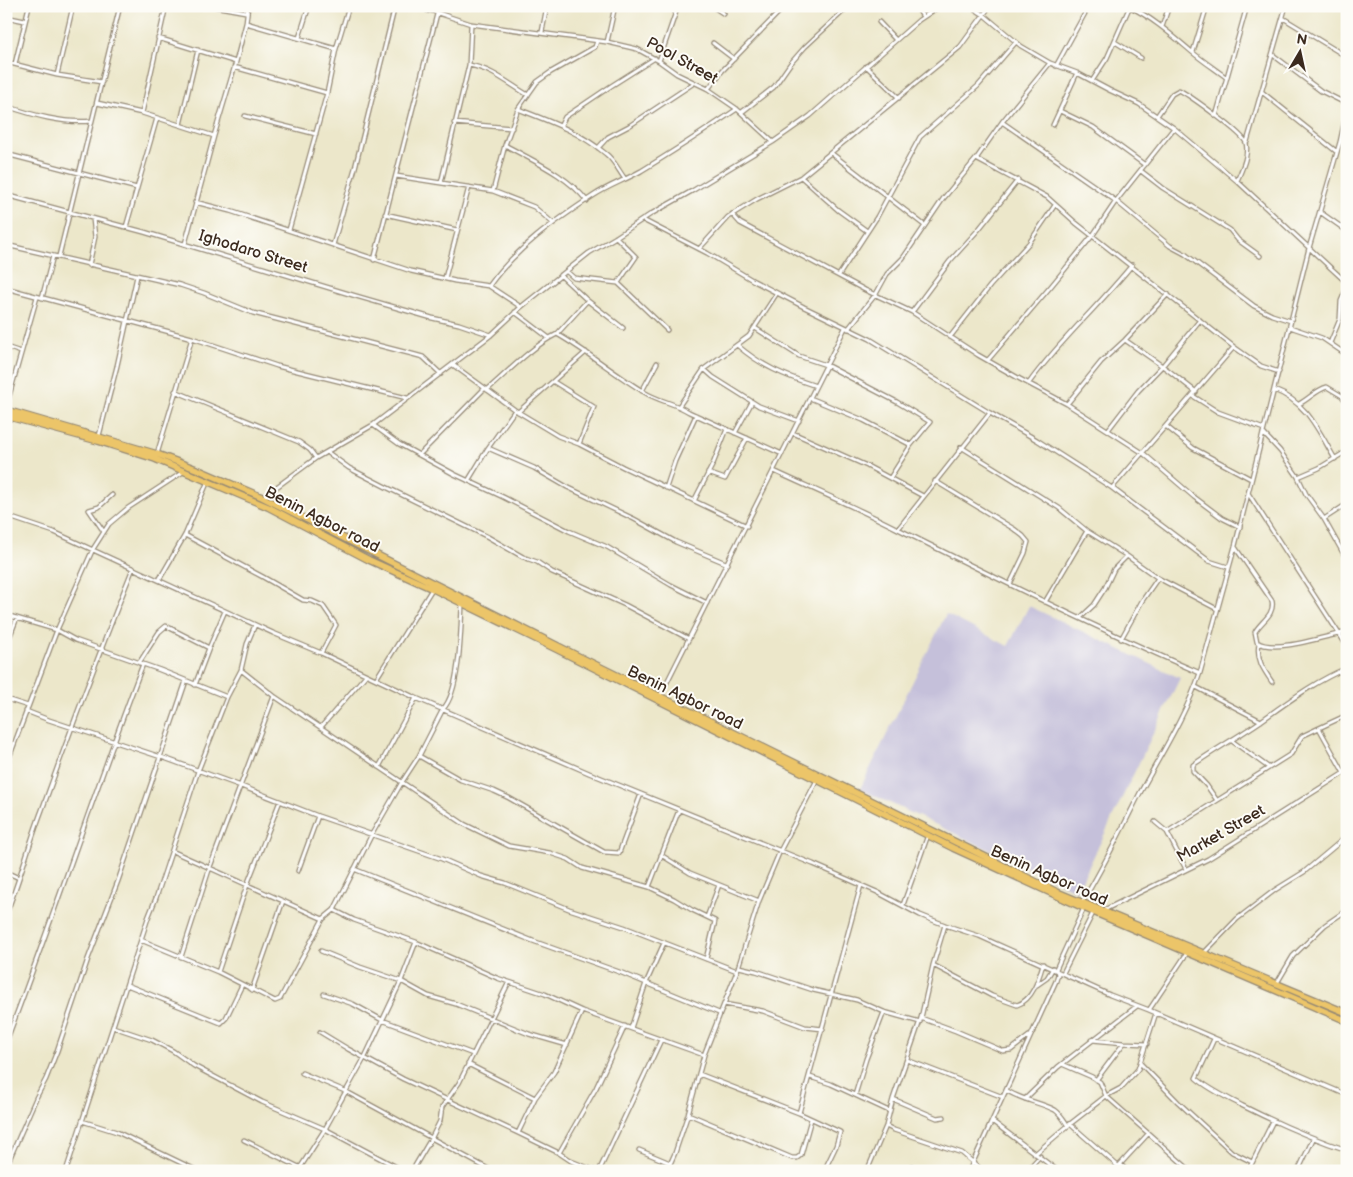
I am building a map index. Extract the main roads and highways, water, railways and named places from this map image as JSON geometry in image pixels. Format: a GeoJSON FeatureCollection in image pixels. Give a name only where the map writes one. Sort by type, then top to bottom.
{"type":"FeatureCollection","features":[{"type":"Feature","properties":{"kind":"highway","name":"Benin Agbor road"},"geometry":{"type":"LineString","coordinates":[[6,409],[157,454],[262,497],[973,852],[1084,905]]}},
{"type":"Feature","properties":{"kind":"highway","name":"Benin Agbor road"},"geometry":{"type":"LineString","coordinates":[[6,416],[155,459],[268,507],[369,560],[462,603],[928,835],[1095,910],[1187,954],[1347,1021]]}},
{"type":"Feature","properties":{"kind":"highway"},"geometry":{"type":"LineString","coordinates":[[369,560],[373,553]]}},
{"type":"Feature","properties":{"kind":"highway","name":"Benin Agbor road"},"geometry":{"type":"LineString","coordinates":[[1095,910],[1102,911],[1205,952],[1347,1013]]}}]}
